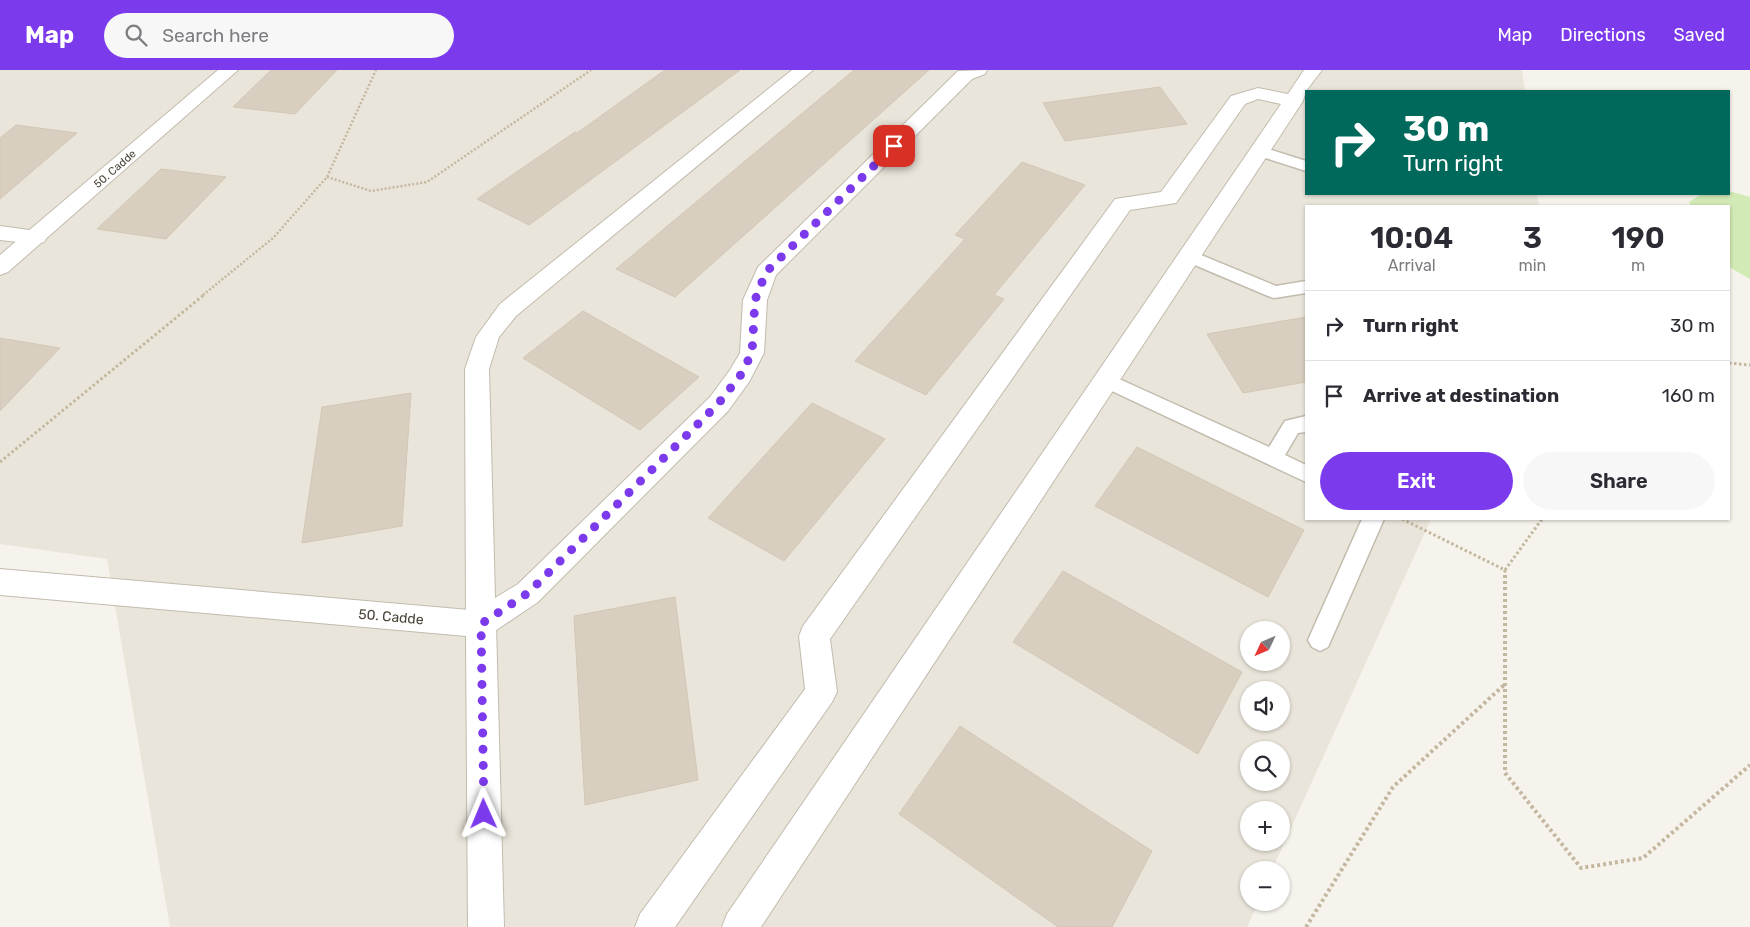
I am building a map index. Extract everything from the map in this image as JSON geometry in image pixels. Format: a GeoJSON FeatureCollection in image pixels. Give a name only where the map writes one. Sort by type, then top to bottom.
{"type":"FeatureCollection","features":[{"type":"Feature","properties":{"kind":"street","name":"50. Cadde"},"geometry":{"type":"LineString","coordinates":[[0,267],[229,70]]}},
{"type":"Feature","properties":{"kind":"street"},"geometry":{"type":"LineString","coordinates":[[486,927],[477,369],[481,347],[493,327],[508,310],[804,70]]}},
{"type":"Feature","properties":{"kind":"street"},"geometry":{"type":"LineString","coordinates":[[481,624],[528,593],[718,404],[740,376],[752,353],[755,300],[766,272],[965,76],[978,70]]}},
{"type":"Feature","properties":{"kind":"street"},"geometry":{"type":"LineString","coordinates":[[740,927],[1313,70]]}},
{"type":"Feature","properties":{"kind":"street"},"geometry":{"type":"LineString","coordinates":[[654,927],[821,692],[814,636],[1124,204],[1168,198],[1238,100],[1246,95],[1263,94],[1293,101]]}},
{"type":"Feature","properties":{"kind":"street"},"geometry":{"type":"LineString","coordinates":[[0,233],[36,237]]}},
{"type":"Feature","properties":{"kind":"street","name":"50. Cadde"},"geometry":{"type":"LineString","coordinates":[[0,582],[481,624]]}},
{"type":"Feature","properties":{"kind":"lane"},"geometry":{"type":"LineString","coordinates":[[1259,151],[1305,166]]}},
{"type":"Feature","properties":{"kind":"lane"},"geometry":{"type":"LineString","coordinates":[[1189,256],[1274,292],[1305,287]]}},
{"type":"Feature","properties":{"kind":"lane"},"geometry":{"type":"LineString","coordinates":[[1106,380],[1305,474]]}},
{"type":"Feature","properties":{"kind":"lane"},"geometry":{"type":"LineString","coordinates":[[1273,458],[1292,426],[1305,424]]}},
{"type":"Feature","properties":{"kind":"lane"},"geometry":{"type":"LineString","coordinates":[[1320,640],[1373,520]]}},
{"type":"Feature","properties":{"kind":"path"},"geometry":{"type":"LineString","coordinates":[[0,462],[273,238],[327,177],[376,70]]}},
{"type":"Feature","properties":{"kind":"path"},"geometry":{"type":"LineString","coordinates":[[327,177],[371,191],[427,182],[590,70]]}},
{"type":"Feature","properties":{"kind":"path"},"geometry":{"type":"LineString","coordinates":[[1730,363],[1750,366]]}},
{"type":"Feature","properties":{"kind":"path"},"geometry":{"type":"LineString","coordinates":[[1404,520],[1505,570]]}},
{"type":"Feature","properties":{"kind":"path"},"geometry":{"type":"LineString","coordinates":[[1541,520],[1505,570],[1505,773],[1580,868],[1643,858],[1750,766]]}},
{"type":"Feature","properties":{"kind":"path"},"geometry":{"type":"LineString","coordinates":[[1306,927],[1393,787],[1505,685]]}},
{"type":"Feature","properties":{"kind":"shaded area"},"geometry":{"type":"Polygon","coordinates":[[[0,70],[1522,70],[1525,90],[1305,90],[1305,195],[1537,195],[1539,205],[1305,205],[1305,520],[1431,520],[1290,830],[1290,801],[1240,801],[1240,851],[1281,851],[1276,861],[1240,861],[1240,911],[1254,911],[1247,927],[170,927],[107,559],[0,544],[0,70]]]}},
{"type":"Feature","properties":{"kind":"green space"},"geometry":{"type":"Polygon","coordinates":[[[1730,191],[1750,197],[1750,279],[1730,268],[1730,205],[1690,205],[1689,202],[1700,195],[1730,195],[1730,191]]]}},
{"type":"Feature","properties":{"kind":"building"},"geometry":{"type":"Polygon","coordinates":[[[271,70],[337,70],[295,114],[233,107],[271,70]]]}},
{"type":"Feature","properties":{"kind":"building"},"geometry":{"type":"Polygon","coordinates":[[[665,70],[740,70],[529,225],[477,199],[575,132],[577,133],[665,70]]]}},
{"type":"Feature","properties":{"kind":"building"},"geometry":{"type":"Polygon","coordinates":[[[854,70],[929,70],[675,297],[616,269],[854,70]]]}},
{"type":"Feature","properties":{"kind":"building"},"geometry":{"type":"Polygon","coordinates":[[[1160,87],[1187,124],[1065,141],[1043,103],[1160,87]]]}},
{"type":"Feature","properties":{"kind":"building"},"geometry":{"type":"Polygon","coordinates":[[[16,125],[77,133],[0,199],[0,138],[16,125]]]}},
{"type":"Feature","properties":{"kind":"building"},"geometry":{"type":"Polygon","coordinates":[[[1022,162],[1085,185],[994,295],[1004,299],[926,395],[855,361],[965,239],[955,235],[1022,162]]]}},
{"type":"Feature","properties":{"kind":"building"},"geometry":{"type":"Polygon","coordinates":[[[161,169],[226,177],[166,239],[97,229],[161,169]]]}},
{"type":"Feature","properties":{"kind":"building"},"geometry":{"type":"Polygon","coordinates":[[[583,311],[699,377],[640,430],[523,358],[583,311]]]}},
{"type":"Feature","properties":{"kind":"building"},"geometry":{"type":"Polygon","coordinates":[[[1305,317],[1305,382],[1243,393],[1207,334],[1305,317]]]}},
{"type":"Feature","properties":{"kind":"building"},"geometry":{"type":"Polygon","coordinates":[[[0,338],[60,348],[0,411],[0,338]]]}},
{"type":"Feature","properties":{"kind":"building"},"geometry":{"type":"Polygon","coordinates":[[[411,393],[402,526],[302,543],[322,407],[411,393]]]}},
{"type":"Feature","properties":{"kind":"building"},"geometry":{"type":"Polygon","coordinates":[[[812,403],[885,439],[784,561],[708,518],[812,403]]]}},
{"type":"Feature","properties":{"kind":"building"},"geometry":{"type":"Polygon","coordinates":[[[1137,447],[1304,530],[1268,597],[1095,506],[1137,447]]]}},
{"type":"Feature","properties":{"kind":"building"},"geometry":{"type":"Polygon","coordinates":[[[1063,571],[1242,672],[1198,754],[1013,642],[1063,571]]]}},
{"type":"Feature","properties":{"kind":"building"},"geometry":{"type":"Polygon","coordinates":[[[675,597],[698,780],[585,805],[574,616],[675,597]]]}},
{"type":"Feature","properties":{"kind":"building"},"geometry":{"type":"Polygon","coordinates":[[[960,726],[1152,851],[1112,927],[1058,927],[899,814],[960,726]]]}},
{"type":"Feature","properties":{"kind":"route"},"geometry":{"type":"LineString","coordinates":[[484,814],[481,624],[528,593],[718,404],[740,376],[752,353],[755,300],[766,272],[894,146]]}}]}
